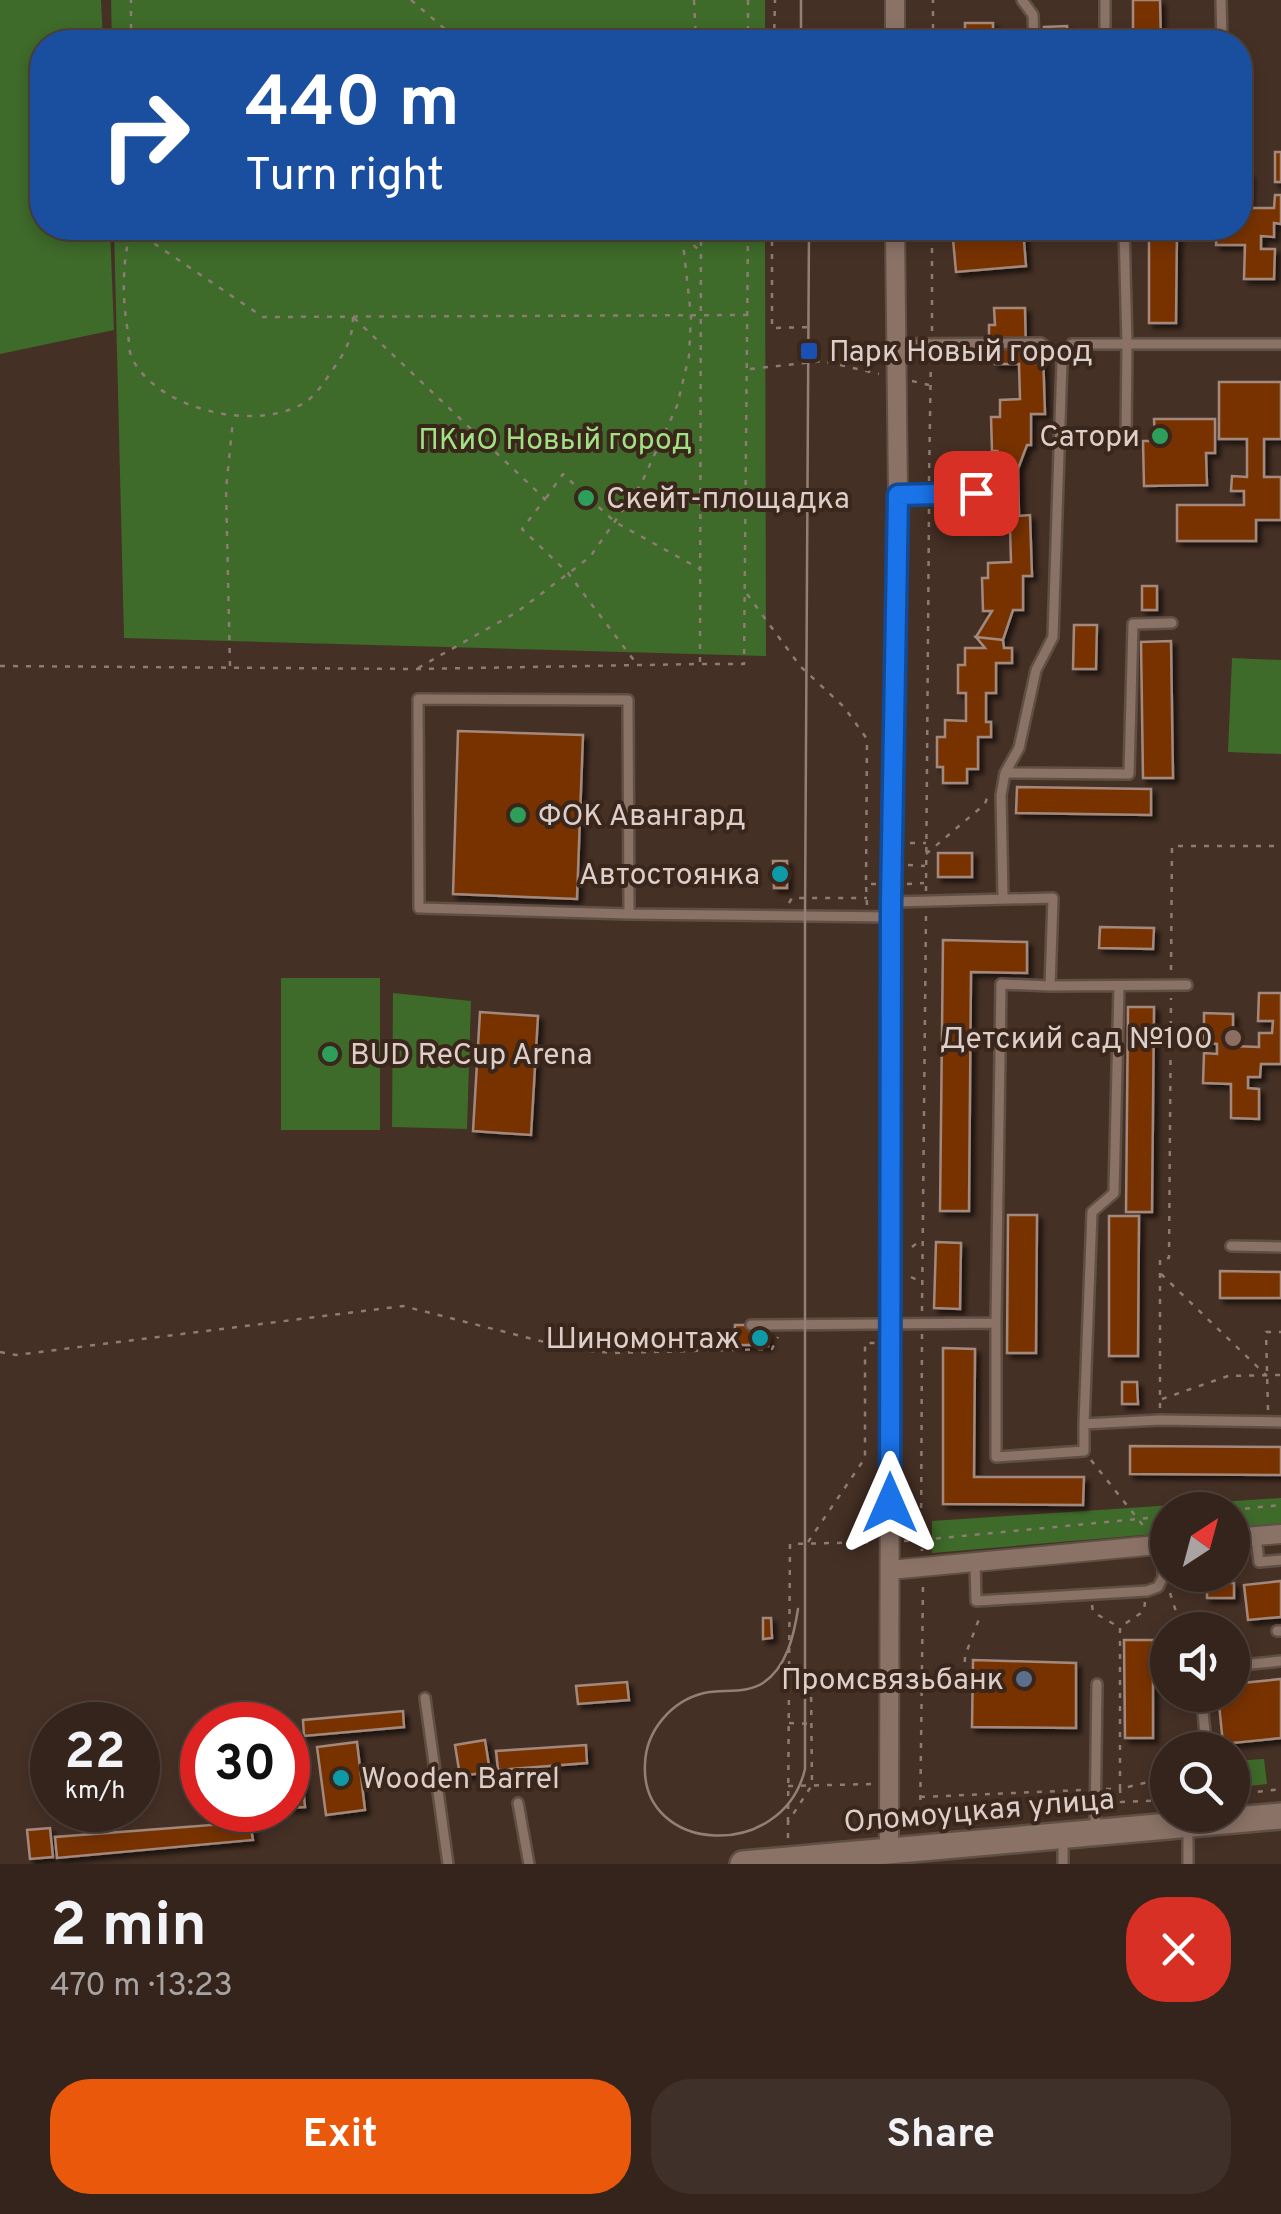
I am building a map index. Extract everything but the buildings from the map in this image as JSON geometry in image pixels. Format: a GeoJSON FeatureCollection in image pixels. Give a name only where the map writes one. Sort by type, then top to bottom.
{"type":"FeatureCollection","features":[{"type":"Feature","properties":{"kind":"street"},"geometry":{"type":"LineString","coordinates":[[895,0],[895,30]]}},
{"type":"Feature","properties":{"kind":"street"},"geometry":{"type":"LineString","coordinates":[[888,1857],[892,1323],[889,901],[898,495],[895,240]]}},
{"type":"Feature","properties":{"kind":"street"},"geometry":{"type":"LineString","coordinates":[[1250,1536],[1281,1534]]}},
{"type":"Feature","properties":{"kind":"street"},"geometry":{"type":"LineString","coordinates":[[890,1570],[1150,1545]]}},
{"type":"Feature","properties":{"kind":"street","name":"Оломоуцкая улица"},"geometry":{"type":"LineString","coordinates":[[1250,1818],[1281,1816]]}},
{"type":"Feature","properties":{"kind":"street","name":"Оломоуцкая улица"},"geometry":{"type":"LineString","coordinates":[[742,1864],[888,1857],[1150,1827]]}},
{"type":"Feature","properties":{"kind":"lane"},"geometry":{"type":"LineString","coordinates":[[1022,0],[1034,15],[1034,30]]}},
{"type":"Feature","properties":{"kind":"lane"},"geometry":{"type":"LineString","coordinates":[[1105,0],[1105,30]]}},
{"type":"Feature","properties":{"kind":"lane"},"geometry":{"type":"LineString","coordinates":[[1221,0],[1222,30]]}},
{"type":"Feature","properties":{"kind":"lane"},"geometry":{"type":"LineString","coordinates":[[1124,240],[1126,436]]}},
{"type":"Feature","properties":{"kind":"lane"},"geometry":{"type":"LineString","coordinates":[[896,344],[1040,343],[1062,360]]}},
{"type":"Feature","properties":{"kind":"lane"},"geometry":{"type":"LineString","coordinates":[[1002,898],[1000,794],[1005,773],[1019,748],[1036,670],[1053,637],[1062,360],[1072,344],[1281,344]]}},
{"type":"Feature","properties":{"kind":"lane"},"geometry":{"type":"LineString","coordinates":[[898,495],[976,493]]}},
{"type":"Feature","properties":{"kind":"lane"},"geometry":{"type":"LineString","coordinates":[[1005,773],[1129,774],[1133,624],[1172,623]]}},
{"type":"Feature","properties":{"kind":"lane"},"geometry":{"type":"LineString","coordinates":[[628,914],[628,700],[418,700],[419,908],[628,914],[867,916],[889,901],[1053,898],[1050,986]]}},
{"type":"Feature","properties":{"kind":"lane"},"geometry":{"type":"LineString","coordinates":[[1119,986],[1114,1192],[1092,1212],[1084,1451],[996,1457],[1000,984],[1186,985]]}},
{"type":"Feature","properties":{"kind":"lane"},"geometry":{"type":"LineString","coordinates":[[1231,1246],[1281,1247]]}},
{"type":"Feature","properties":{"kind":"lane"},"geometry":{"type":"LineString","coordinates":[[751,1325],[996,1323]]}},
{"type":"Feature","properties":{"kind":"lane"},"geometry":{"type":"LineString","coordinates":[[1084,1424],[1160,1420],[1281,1422]]}},
{"type":"Feature","properties":{"kind":"lane"},"geometry":{"type":"LineString","coordinates":[[1256,1536],[1259,1562],[1281,1560]]}},
{"type":"Feature","properties":{"kind":"lane"},"geometry":{"type":"LineString","coordinates":[[975,1564],[976,1601],[1150,1590]]}},
{"type":"Feature","properties":{"kind":"lane"},"geometry":{"type":"LineString","coordinates":[[1250,1664],[1281,1661]]}},
{"type":"Feature","properties":{"kind":"lane"},"geometry":{"type":"LineString","coordinates":[[1095,1833],[1098,1684]]}},
{"type":"Feature","properties":{"kind":"lane"},"geometry":{"type":"LineString","coordinates":[[425,1698],[448,1864]]}},
{"type":"Feature","properties":{"kind":"lane"},"geometry":{"type":"LineString","coordinates":[[518,1803],[529,1864]]}},
{"type":"Feature","properties":{"kind":"lane"},"geometry":{"type":"LineString","coordinates":[[1188,1864],[1201,1832]]}},
{"type":"Feature","properties":{"kind":"lane"},"geometry":{"type":"LineString","coordinates":[[1063,1836],[1063,1864]]}},
{"type":"Feature","properties":{"kind":"path"},"geometry":{"type":"LineString","coordinates":[[132,0],[132,30]]}},
{"type":"Feature","properties":{"kind":"path"},"geometry":{"type":"LineString","coordinates":[[411,0],[446,30]]}},
{"type":"Feature","properties":{"kind":"path"},"geometry":{"type":"LineString","coordinates":[[694,0],[695,30]]}},
{"type":"Feature","properties":{"kind":"path"},"geometry":{"type":"LineString","coordinates":[[748,0],[748,30]]}},
{"type":"Feature","properties":{"kind":"path"},"geometry":{"type":"LineString","coordinates":[[774,30],[775,0]]}},
{"type":"Feature","properties":{"kind":"path"},"geometry":{"type":"LineString","coordinates":[[933,0],[933,30]]}},
{"type":"Feature","properties":{"kind":"path"},"geometry":{"type":"LineString","coordinates":[[128,240],[122,263],[123,302],[131,356],[153,384],[190,406],[234,416],[270,414],[306,401],[347,350],[353,317]]}},
{"type":"Feature","properties":{"kind":"path"},"geometry":{"type":"LineString","coordinates":[[149,240],[263,317],[748,315]]}},
{"type":"Feature","properties":{"kind":"path"},"geometry":{"type":"LineString","coordinates":[[416,669],[518,612],[590,557],[641,484],[677,406],[689,356],[691,316],[683,240]]}},
{"type":"Feature","properties":{"kind":"path"},"geometry":{"type":"LineString","coordinates":[[688,240],[701,252]]}},
{"type":"Feature","properties":{"kind":"path"},"geometry":{"type":"LineString","coordinates":[[700,240],[700,664]]}},
{"type":"Feature","properties":{"kind":"path"},"geometry":{"type":"LineString","coordinates":[[0,666],[416,669],[744,664],[748,240]]}},
{"type":"Feature","properties":{"kind":"path"},"geometry":{"type":"LineString","coordinates":[[772,240],[772,328],[814,327]]}},
{"type":"Feature","properties":{"kind":"path"},"geometry":{"type":"LineString","coordinates":[[921,1540],[932,240]]}},
{"type":"Feature","properties":{"kind":"path"},"geometry":{"type":"LineString","coordinates":[[353,317],[545,499]]}},
{"type":"Feature","properties":{"kind":"path"},"geometry":{"type":"LineString","coordinates":[[748,370],[823,361],[870,372]]}},
{"type":"Feature","properties":{"kind":"path"},"geometry":{"type":"LineString","coordinates":[[906,380],[928,385]]}},
{"type":"Feature","properties":{"kind":"path"},"geometry":{"type":"LineString","coordinates":[[230,668],[226,488],[234,416]]}},
{"type":"Feature","properties":{"kind":"path"},"geometry":{"type":"LineString","coordinates":[[637,665],[568,573],[522,528],[563,474],[615,522],[701,569]]}},
{"type":"Feature","properties":{"kind":"path"},"geometry":{"type":"LineString","coordinates":[[747,594],[800,666],[844,706],[867,739],[867,916]]}},
{"type":"Feature","properties":{"kind":"path"},"geometry":{"type":"LineString","coordinates":[[908,843],[926,843]]}},
{"type":"Feature","properties":{"kind":"path"},"geometry":{"type":"LineString","coordinates":[[1160,1420],[1160,1260],[1169,1258],[1172,846],[1281,846]]}},
{"type":"Feature","properties":{"kind":"path"},"geometry":{"type":"LineString","coordinates":[[908,866],[926,866]]}},
{"type":"Feature","properties":{"kind":"path"},"geometry":{"type":"LineString","coordinates":[[866,884],[889,901]]}},
{"type":"Feature","properties":{"kind":"path"},"geometry":{"type":"LineString","coordinates":[[900,884],[926,884]]}},
{"type":"Feature","properties":{"kind":"path"},"geometry":{"type":"LineString","coordinates":[[912,1247],[923,1239]]}},
{"type":"Feature","properties":{"kind":"path"},"geometry":{"type":"LineString","coordinates":[[1160,1273],[1268,1376]]}},
{"type":"Feature","properties":{"kind":"path"},"geometry":{"type":"LineString","coordinates":[[911,1276],[923,1282]]}},
{"type":"Feature","properties":{"kind":"path"},"geometry":{"type":"LineString","coordinates":[[0,1352],[16,1355],[403,1306],[572,1349],[612,1353],[772,1349],[784,1326]]}},
{"type":"Feature","properties":{"kind":"path"},"geometry":{"type":"LineString","coordinates":[[1268,1422],[1266,1332],[1281,1332]]}},
{"type":"Feature","properties":{"kind":"path"},"geometry":{"type":"LineString","coordinates":[[807,1544],[866,1458],[865,1343],[882,1342]]}},
{"type":"Feature","properties":{"kind":"path"},"geometry":{"type":"LineString","coordinates":[[910,1342],[923,1342]]}},
{"type":"Feature","properties":{"kind":"path"},"geometry":{"type":"LineString","coordinates":[[865,1364],[878,1372]]}},
{"type":"Feature","properties":{"kind":"path"},"geometry":{"type":"LineString","coordinates":[[1160,1400],[1228,1376],[1281,1376]]}},
{"type":"Feature","properties":{"kind":"path"},"geometry":{"type":"LineString","coordinates":[[865,1409],[874,1402]]}},
{"type":"Feature","properties":{"kind":"path"},"geometry":{"type":"LineString","coordinates":[[1084,1451],[1140,1519]]}},
{"type":"Feature","properties":{"kind":"path"},"geometry":{"type":"LineString","coordinates":[[1250,1508],[1281,1505]]}},
{"type":"Feature","properties":{"kind":"path"},"geometry":{"type":"LineString","coordinates":[[898,1541],[1150,1518]]}},
{"type":"Feature","properties":{"kind":"path"},"geometry":{"type":"LineString","coordinates":[[788,1844],[790,1544],[880,1542]]}},
{"type":"Feature","properties":{"kind":"path"},"geometry":{"type":"LineString","coordinates":[[920,1827],[923,1577]]}},
{"type":"Feature","properties":{"kind":"path"},"geometry":{"type":"LineString","coordinates":[[1120,1628],[1144,1611],[1147,1591]]}},
{"type":"Feature","properties":{"kind":"path"},"geometry":{"type":"LineString","coordinates":[[1093,1612],[1120,1628]]}},
{"type":"Feature","properties":{"kind":"path"},"geometry":{"type":"LineString","coordinates":[[922,1688],[964,1688],[965,1656],[980,1619]]}},
{"type":"Feature","properties":{"kind":"path"},"geometry":{"type":"LineString","coordinates":[[1120,1628],[1121,1802],[1150,1801]]}},
{"type":"Feature","properties":{"kind":"path"},"geometry":{"type":"LineString","coordinates":[[788,1822],[812,1785],[811,1684]]}},
{"type":"Feature","properties":{"kind":"path"},"geometry":{"type":"LineString","coordinates":[[788,1724],[812,1724]]}},
{"type":"Feature","properties":{"kind":"path"},"geometry":{"type":"LineString","coordinates":[[920,1796],[1120,1790],[1150,1782]]}},
{"type":"Feature","properties":{"kind":"path"},"geometry":{"type":"LineString","coordinates":[[788,1786],[880,1784]]}},
{"type":"Feature","properties":{"kind":"path"},"geometry":{"type":"LineString","coordinates":[[909,1784],[920,1784]]}},
{"type":"Feature","properties":{"kind":"path"},"geometry":{"type":"LineString","coordinates":[[1250,1793],[1281,1789]]}},
{"type":"Feature","properties":{"kind":"green space"},"geometry":{"type":"Polygon","coordinates":[[[0,0],[101,0],[102,30],[30,30],[30,240],[110,240],[114,330],[0,354],[0,0]]]}},
{"type":"Feature","properties":{"kind":"green space"},"geometry":{"type":"Polygon","coordinates":[[[111,0],[765,0],[765,30],[112,30],[111,0]]]}},
{"type":"Feature","properties":{"kind":"green space","name":"ПКиО Новый город"},"geometry":{"type":"Polygon","coordinates":[[[114,240],[765,240],[766,656],[124,638],[114,240]]]}},
{"type":"Feature","properties":{"kind":"green space"},"geometry":{"type":"Polygon","coordinates":[[[1232,658],[1281,660],[1281,754],[1228,752],[1232,658]]]}},
{"type":"Feature","properties":{"kind":"green space","name":"BUD ReCup Arena"},"geometry":{"type":"Polygon","coordinates":[[[281,978],[380,978],[380,1130],[281,1130],[281,978]]]}},
{"type":"Feature","properties":{"kind":"green space"},"geometry":{"type":"Polygon","coordinates":[[[393,993],[471,1001],[467,1129],[392,1127],[393,993]]]}},
{"type":"Feature","properties":{"kind":"green space"},"geometry":{"type":"Polygon","coordinates":[[[1281,1498],[1281,1524],[1250,1527],[1250,1500],[1281,1498]]]}},
{"type":"Feature","properties":{"kind":"green space"},"geometry":{"type":"Polygon","coordinates":[[[1150,1507],[1150,1534],[932,1553],[932,1521],[1150,1507]]]}},
{"type":"Feature","properties":{"kind":"green space"},"geometry":{"type":"Polygon","coordinates":[[[1264,1759],[1267,1784],[1250,1786],[1250,1760],[1264,1759]]]}},
{"type":"Feature","properties":{"kind":"tram line"},"geometry":{"type":"LineString","coordinates":[[801,0],[801,30]]}},
{"type":"Feature","properties":{"kind":"tram line"},"geometry":{"type":"LineString","coordinates":[[798,1609],[788,1650],[763,1683],[749,1689],[692,1697],[671,1710],[655,1729],[645,1764],[650,1794],[665,1816],[688,1830],[715,1836],[743,1832],[770,1820],[792,1799],[805,1769],[809,240]]}},
{"type":"Feature","properties":{"kind":"place","name":"Парк Новый город"},"geometry":{"type":"Point","coordinates":[809,351]}},
{"type":"Feature","properties":{"kind":"place","name":"Сатори"},"geometry":{"type":"Point","coordinates":[1160,436]}},
{"type":"Feature","properties":{"kind":"place","name":"Скейт-площадка"},"geometry":{"type":"Point","coordinates":[586,498]}},
{"type":"Feature","properties":{"kind":"place","name":"ФОК Авангард"},"geometry":{"type":"Point","coordinates":[518,815]}},
{"type":"Feature","properties":{"kind":"place","name":"Автостоянка"},"geometry":{"type":"Point","coordinates":[780,874]}},
{"type":"Feature","properties":{"kind":"place","name":"Детский сад №100"},"geometry":{"type":"Point","coordinates":[1233,1038]}},
{"type":"Feature","properties":{"kind":"place","name":"BUD ReCup Arena"},"geometry":{"type":"Point","coordinates":[330,1054]}},
{"type":"Feature","properties":{"kind":"place","name":"Шиномонтаж"},"geometry":{"type":"Point","coordinates":[760,1338]}},
{"type":"Feature","properties":{"kind":"place","name":"Промсвязьбанк"},"geometry":{"type":"Point","coordinates":[1024,1679]}},
{"type":"Feature","properties":{"kind":"place","name":"Wooden Barrel"},"geometry":{"type":"Point","coordinates":[341,1778]}},
{"type":"Feature","properties":{"kind":"route"},"geometry":{"type":"LineString","coordinates":[[890,1503],[891,902],[898,495],[976,493]]}}]}
